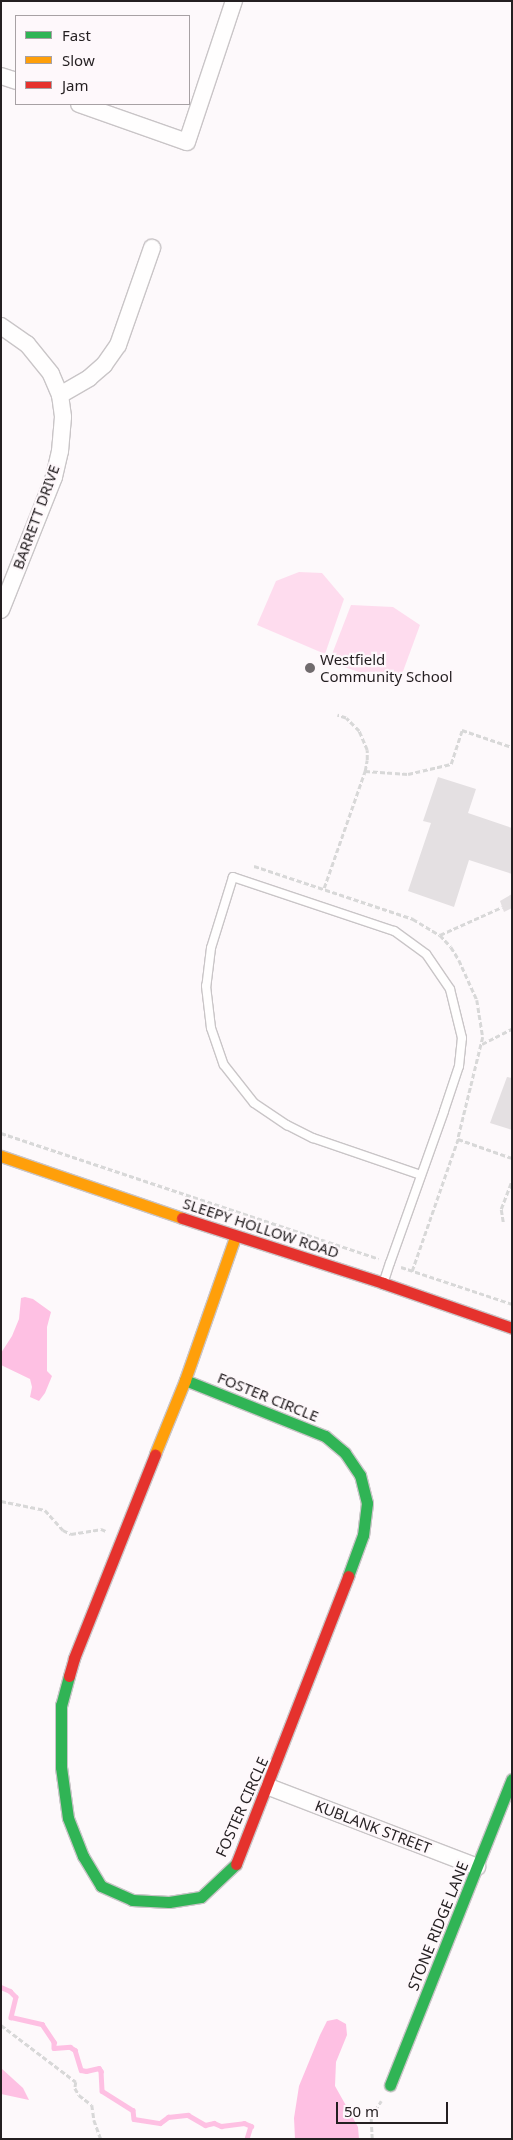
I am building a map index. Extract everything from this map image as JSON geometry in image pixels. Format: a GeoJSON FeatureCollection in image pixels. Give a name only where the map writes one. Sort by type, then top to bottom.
{"type":"FeatureCollection","features":[{"type":"Feature","properties":{"kind":"street"},"geometry":{"type":"LineString","coordinates":[[82,105],[187,142],[234,1]]}},
{"type":"Feature","properties":{"kind":"street"},"geometry":{"type":"LineString","coordinates":[[1,76],[15,81]]}},
{"type":"Feature","properties":{"kind":"street"},"geometry":{"type":"LineString","coordinates":[[60,395],[89,378],[104,365],[118,345],[152,248]]}},
{"type":"Feature","properties":{"kind":"street","name":"BARRETT DRIVE"},"geometry":{"type":"LineString","coordinates":[[1,326],[27,344],[51,374],[60,395],[63,417],[60,451],[54,477],[1,610]]}},
{"type":"Feature","properties":{"kind":"street","name":"SLEEPY HOLLOW ROAD"},"geometry":{"type":"LineString","coordinates":[[1,1156],[235,1237],[383,1283],[512,1328]]}},
{"type":"Feature","properties":{"kind":"street","name":"FOSTER CIRCLE"},"geometry":{"type":"LineString","coordinates":[[185,1380],[325,1436],[344,1453],[360,1475],[367,1503],[364,1535],[269,1787],[237,1863],[201,1897],[169,1902],[132,1900],[101,1886],[83,1856],[68,1818],[61,1767],[61,1705],[74,1658],[121,1536],[185,1380],[235,1237]]}},
{"type":"Feature","properties":{"kind":"street","name":"STONE RIDGE LANE"},"geometry":{"type":"LineString","coordinates":[[390,2085],[512,1778]]}},
{"type":"Feature","properties":{"kind":"street","name":"KUBLANK STREET"},"geometry":{"type":"LineString","coordinates":[[269,1787],[478,1867]]}},
{"type":"Feature","properties":{"kind":"lane"},"geometry":{"type":"LineString","coordinates":[[383,1283],[421,1174],[463,1049],[460,1024],[454,1001],[437,967],[415,944],[382,925],[233,876],[211,948],[206,986],[211,1028],[224,1065],[254,1103],[286,1125],[313,1138],[421,1174]]}},
{"type":"Feature","properties":{"kind":"path"},"geometry":{"type":"LineString","coordinates":[[324,888],[365,771],[367,750],[359,731],[346,718],[337,715]]}},
{"type":"Feature","properties":{"kind":"path"},"geometry":{"type":"LineString","coordinates":[[365,771],[408,774],[451,764],[462,730],[512,747]]}},
{"type":"Feature","properties":{"kind":"path"},"geometry":{"type":"LineString","coordinates":[[254,866],[413,919],[440,935],[459,960],[476,1000],[482,1022],[482,1044],[458,1139],[412,1271]]}},
{"type":"Feature","properties":{"kind":"path"},"geometry":{"type":"LineString","coordinates":[[440,935],[502,907]]}},
{"type":"Feature","properties":{"kind":"path"},"geometry":{"type":"LineString","coordinates":[[482,1044],[512,1029]]}},
{"type":"Feature","properties":{"kind":"path"},"geometry":{"type":"LineString","coordinates":[[1,1133],[512,1304]]}},
{"type":"Feature","properties":{"kind":"path"},"geometry":{"type":"LineString","coordinates":[[458,1139],[512,1158]]}},
{"type":"Feature","properties":{"kind":"path"},"geometry":{"type":"LineString","coordinates":[[503,1222],[501,1209],[512,1181]]}},
{"type":"Feature","properties":{"kind":"path"},"geometry":{"type":"LineString","coordinates":[[1,1501],[45,1510],[63,1530],[71,1534],[101,1529],[121,1536]]}},
{"type":"Feature","properties":{"kind":"path"},"geometry":{"type":"LineString","coordinates":[[1,2025],[76,2082],[75,2088],[92,2105],[94,2120],[101,2139]]}},
{"type":"Feature","properties":{"kind":"path"},"geometry":{"type":"LineString","coordinates":[[372,2139],[371,2117],[390,2085]]}},
{"type":"Feature","properties":{"kind":"shaded area"},"geometry":{"type":"Polygon","coordinates":[[[299,572],[322,573],[344,599],[325,654],[257,625],[276,581],[299,572]]]}},
{"type":"Feature","properties":{"kind":"shaded area"},"geometry":{"type":"Polygon","coordinates":[[[351,605],[393,607],[420,625],[398,685],[329,662],[351,605]]]}},
{"type":"Feature","properties":{"kind":"shaded area"},"geometry":{"type":"Polygon","coordinates":[[[21,1298],[33,1299],[51,1312],[47,1327],[47,1371],[52,1376],[45,1393],[39,1401],[30,1397],[32,1387],[30,1379],[1,1365],[1,1353],[12,1336],[19,1319],[21,1298]]]}},
{"type":"Feature","properties":{"kind":"shaded area"},"geometry":{"type":"Polygon","coordinates":[[[337,2019],[346,2024],[347,2035],[336,2062],[335,2086],[358,2127],[359,2139],[295,2139],[294,2118],[299,2086],[327,2021],[337,2019]]]}},
{"type":"Feature","properties":{"kind":"shaded area"},"geometry":{"type":"Polygon","coordinates":[[[1,2068],[23,2088],[29,2100],[1,2094],[1,2068]]]}},
{"type":"Feature","properties":{"kind":"building"},"geometry":{"type":"Polygon","coordinates":[[[438,777],[476,789],[468,813],[512,828],[512,874],[469,860],[454,907],[408,891],[431,823],[423,821],[438,777]]]}},
{"type":"Feature","properties":{"kind":"building"},"geometry":{"type":"Polygon","coordinates":[[[512,894],[512,908],[504,912],[500,901],[512,894]]]}},
{"type":"Feature","properties":{"kind":"building"},"geometry":{"type":"Polygon","coordinates":[[[507,1077],[512,1078],[512,1130],[490,1123],[507,1077]]]}},
{"type":"Feature","properties":{"kind":"waterway"},"geometry":{"type":"LineString","coordinates":[[1,1987],[10,1991],[16,1997],[11,2017],[42,2024],[54,2042],[54,2048],[70,2047],[75,2050],[81,2070],[86,2071],[99,2068],[101,2071],[102,2091],[133,2110],[134,2119],[160,2123],[168,2117],[188,2115],[205,2125],[214,2123],[221,2126],[244,2123],[251,2126],[247,2139]]}},
{"type":"Feature","properties":{"kind":"traffic: fast"},"geometry":{"type":"LineString","coordinates":[[185,1380],[325,1436],[345,1453],[360,1475],[367,1503],[363,1535],[348,1576]]}},
{"type":"Feature","properties":{"kind":"traffic: fast"},"geometry":{"type":"LineString","coordinates":[[69,1676],[61,1705],[61,1767],[68,1818],[83,1856],[101,1886],[132,1900],[169,1902],[201,1897],[236,1864]]}},
{"type":"Feature","properties":{"kind":"traffic: fast"},"geometry":{"type":"LineString","coordinates":[[390,2085],[512,1779]]}},
{"type":"Feature","properties":{"kind":"traffic: slow"},"geometry":{"type":"LineString","coordinates":[[1,1156],[182,1218]]}},
{"type":"Feature","properties":{"kind":"traffic: slow"},"geometry":{"type":"LineString","coordinates":[[155,1454],[185,1380],[235,1237]]}},
{"type":"Feature","properties":{"kind":"traffic: jam"},"geometry":{"type":"LineString","coordinates":[[182,1218],[383,1283],[512,1328]]}},
{"type":"Feature","properties":{"kind":"traffic: jam"},"geometry":{"type":"LineString","coordinates":[[69,1676],[74,1658],[155,1454]]}},
{"type":"Feature","properties":{"kind":"traffic: jam"},"geometry":{"type":"LineString","coordinates":[[236,1864],[348,1576]]}},
{"type":"Feature","properties":{"kind":"place","name":"Westfield Community School"},"geometry":{"type":"Point","coordinates":[310,668]}}]}
